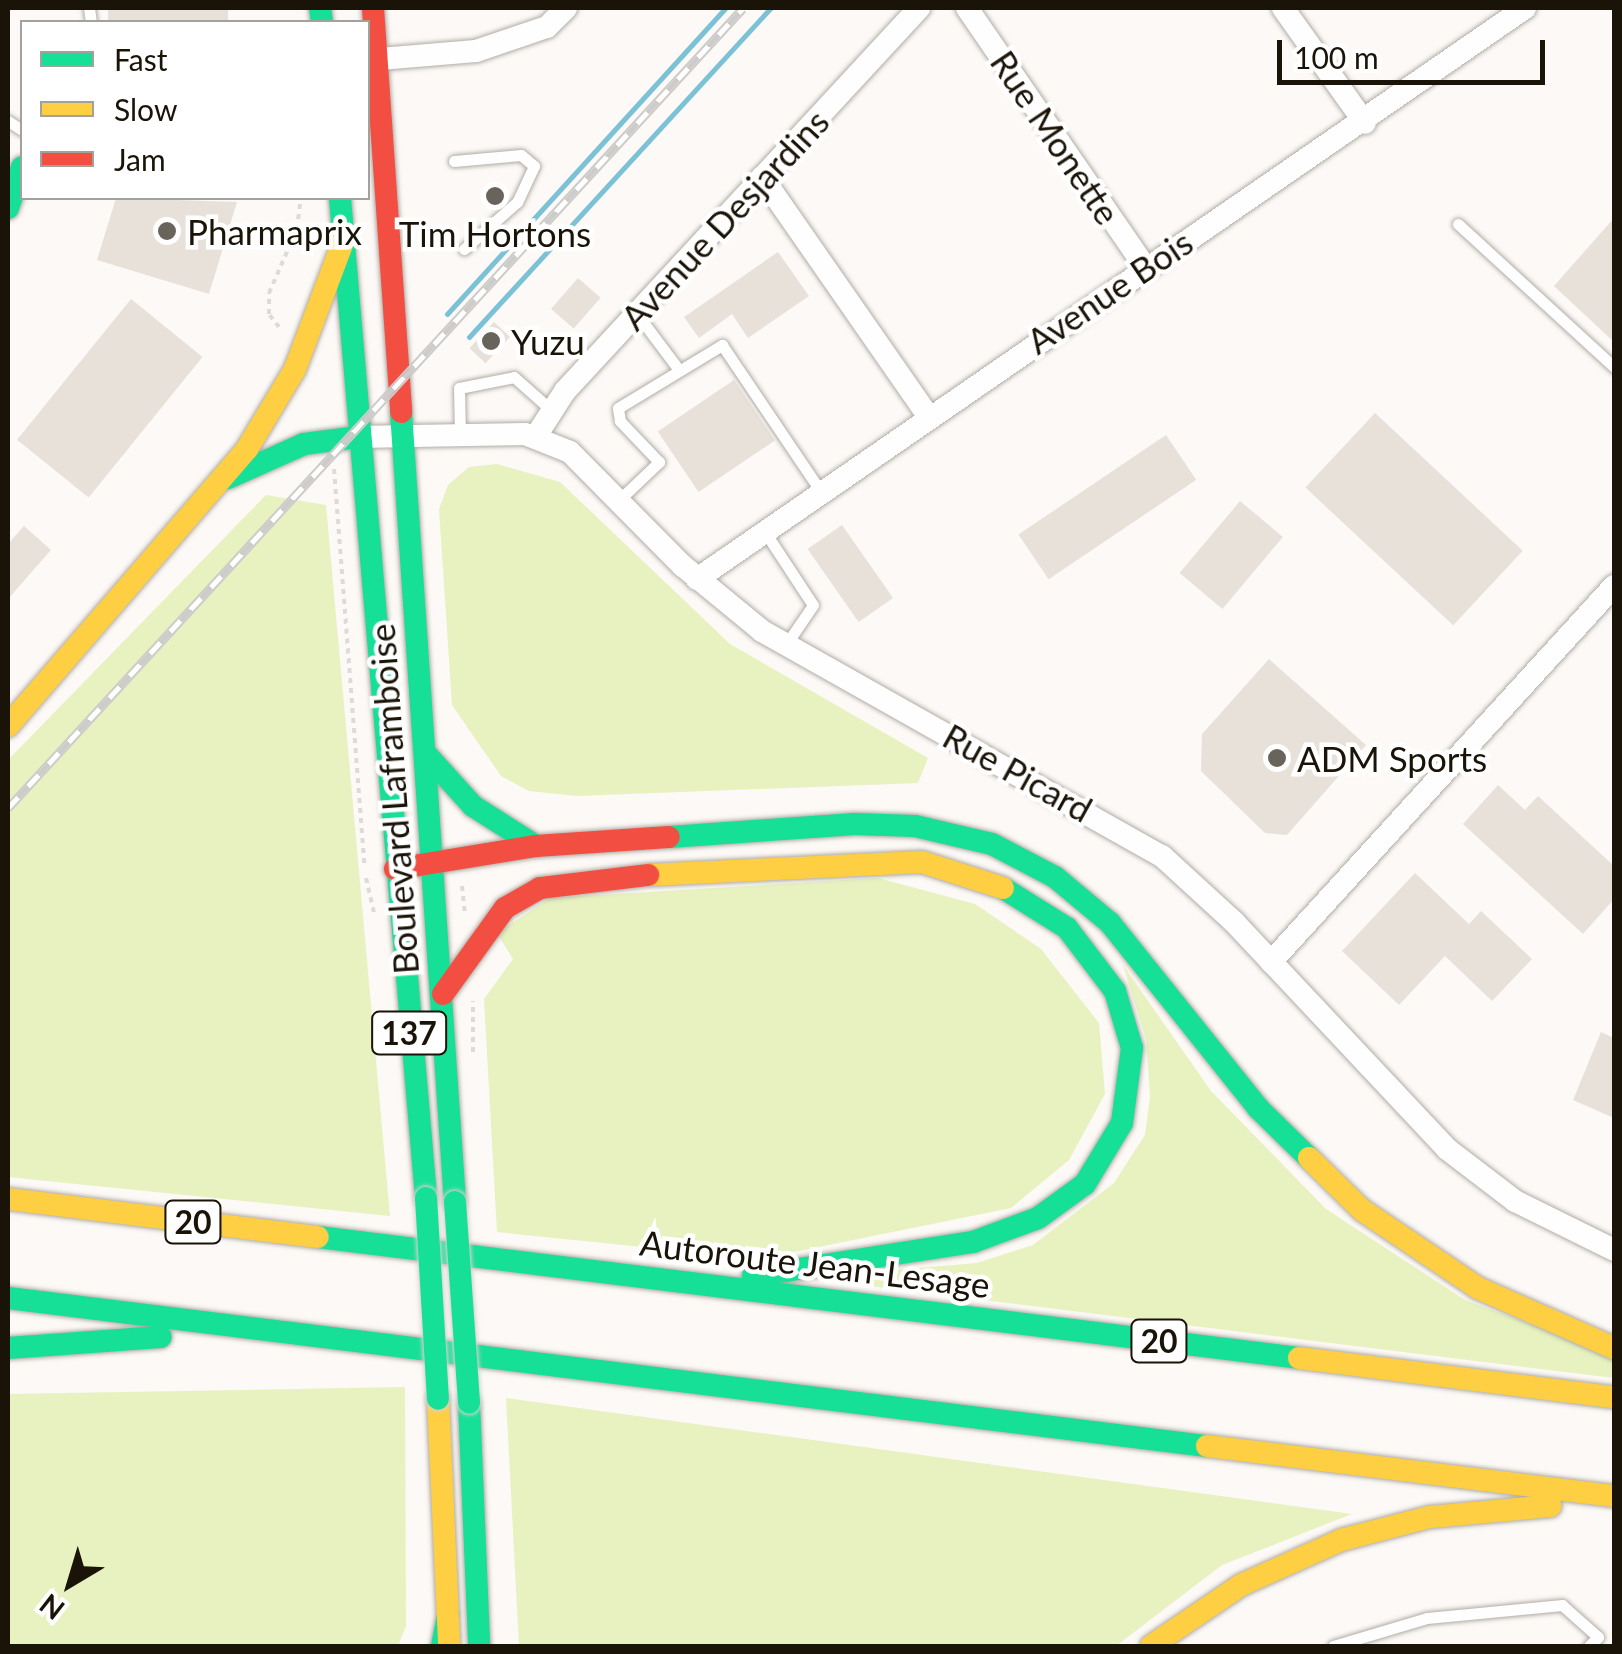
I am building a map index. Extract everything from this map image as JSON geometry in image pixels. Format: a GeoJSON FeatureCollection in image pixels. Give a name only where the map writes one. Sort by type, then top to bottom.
{"type":"FeatureCollection","features":[{"type":"Feature","properties":{"kind":"main road","name":"Boulevard Laframboise"},"geometry":{"type":"LineString","coordinates":[[372,8],[372,58],[444,994],[479,1646]]}},
{"type":"Feature","properties":{"kind":"main road"},"geometry":{"type":"LineString","coordinates":[[8,208],[20,173]]}},
{"type":"Feature","properties":{"kind":"main road","name":"Boulevard Laframboise"},"geometry":{"type":"LineString","coordinates":[[340,200],[357,437],[426,1198],[448,1615],[446,1646]]}},
{"type":"Feature","properties":{"kind":"main road"},"geometry":{"type":"LineString","coordinates":[[8,726],[224,480],[289,381],[343,242]]}},
{"type":"Feature","properties":{"kind":"main road"},"geometry":{"type":"LineString","coordinates":[[224,480],[304,444],[357,437]]}},
{"type":"Feature","properties":{"kind":"main road"},"geometry":{"type":"LineString","coordinates":[[424,753],[473,806],[536,846]]}},
{"type":"Feature","properties":{"kind":"main road"},"geometry":{"type":"LineString","coordinates":[[395,869],[536,846],[884,824],[957,834],[1017,855],[1110,923],[1258,1108],[1362,1210],[1478,1288],[1614,1348]]}},
{"type":"Feature","properties":{"kind":"main road"},"geometry":{"type":"LineString","coordinates":[[444,994],[490,923],[527,893],[584,878],[719,868],[865,860],[939,866],[1029,901],[1090,952],[1122,1005],[1132,1074],[1112,1147],[1077,1192],[1038,1218],[958,1246],[704,1284]]}},
{"type":"Feature","properties":{"kind":"main road","name":"Autoroute Jean-Lesage"},"geometry":{"type":"LineString","coordinates":[[8,1199],[1614,1397]]}},
{"type":"Feature","properties":{"kind":"main road"},"geometry":{"type":"LineString","coordinates":[[8,1298],[1614,1499]]}},
{"type":"Feature","properties":{"kind":"main road"},"geometry":{"type":"LineString","coordinates":[[8,1348],[290,1332]]}},
{"type":"Feature","properties":{"kind":"main road"},"geometry":{"type":"LineString","coordinates":[[1151,1646],[1256,1576],[1360,1533],[1474,1511],[1614,1499]]}},
{"type":"Feature","properties":{"kind":"street"},"geometry":{"type":"LineString","coordinates":[[372,58],[476,51],[547,27],[566,8]]}},
{"type":"Feature","properties":{"kind":"street","name":"Avenue Desjardins"},"geometry":{"type":"LineString","coordinates":[[536,436],[550,409],[919,8]]}},
{"type":"Feature","properties":{"kind":"street","name":"Rue Monette"},"geometry":{"type":"LineString","coordinates":[[967,8],[1144,267]]}},
{"type":"Feature","properties":{"kind":"street"},"geometry":{"type":"LineString","coordinates":[[1284,8],[1364,123]]}},
{"type":"Feature","properties":{"kind":"street","name":"Avenue Bois"},"geometry":{"type":"LineString","coordinates":[[697,579],[762,528],[927,414],[1364,123],[1525,8]]}},
{"type":"Feature","properties":{"kind":"street"},"geometry":{"type":"LineString","coordinates":[[762,177],[927,414]]}},
{"type":"Feature","properties":{"kind":"street","name":"Rue Picard"},"geometry":{"type":"LineString","coordinates":[[357,437],[536,436],[577,457],[697,579],[785,646],[1147,846],[1271,962],[1455,1156],[1532,1212],[1614,1250]]}},
{"type":"Feature","properties":{"kind":"street"},"geometry":{"type":"LineString","coordinates":[[1271,962],[1614,586]]}},
{"type":"Feature","properties":{"kind":"lane"},"geometry":{"type":"LineString","coordinates":[[454,161],[522,155],[534,166],[517,202],[464,249]]}},
{"type":"Feature","properties":{"kind":"lane"},"geometry":{"type":"LineString","coordinates":[[1458,224],[1614,367]]}},
{"type":"Feature","properties":{"kind":"lane"},"geometry":{"type":"LineString","coordinates":[[637,314],[676,366]]}},
{"type":"Feature","properties":{"kind":"lane"},"geometry":{"type":"LineString","coordinates":[[620,499],[659,462],[617,410],[676,366],[690,367],[722,345],[819,489]]}},
{"type":"Feature","properties":{"kind":"lane"},"geometry":{"type":"LineString","coordinates":[[460,436],[458,388],[514,376],[550,409]]}},
{"type":"Feature","properties":{"kind":"lane"},"geometry":{"type":"LineString","coordinates":[[762,528],[812,604],[785,646]]}},
{"type":"Feature","properties":{"kind":"lane"},"geometry":{"type":"LineString","coordinates":[[1333,1646],[1427,1618],[1562,1605],[1598,1637],[1589,1646]]}},
{"type":"Feature","properties":{"kind":"path"},"geometry":{"type":"LineString","coordinates":[[284,334],[268,314],[269,293],[296,230],[300,200]]}},
{"type":"Feature","properties":{"kind":"path","name":"Boulevard Laframboise"},"geometry":{"type":"LineString","coordinates":[[334,464],[364,852]]}},
{"type":"Feature","properties":{"kind":"path","name":"Boulevard Laframboise"},"geometry":{"type":"LineString","coordinates":[[462,876],[472,926]]}},
{"type":"Feature","properties":{"kind":"path"},"geometry":{"type":"LineString","coordinates":[[473,1066],[478,990]]}},
{"type":"Feature","properties":{"kind":"green space"},"geometry":{"type":"Polygon","coordinates":[[[497,464],[560,482],[730,644],[928,758],[918,783],[577,796],[529,791],[501,776],[452,705],[439,509],[448,485],[469,467],[497,464]]]}},
{"type":"Feature","properties":{"kind":"green space"},"geometry":{"type":"Polygon","coordinates":[[[266,495],[326,505],[390,1216],[8,1177],[8,760],[266,495]]]}},
{"type":"Feature","properties":{"kind":"green space"},"geometry":{"type":"Polygon","coordinates":[[[878,878],[975,904],[1041,949],[1099,1023],[1105,1094],[1069,1160],[1011,1208],[760,1259],[497,1232],[484,999],[513,959],[497,933],[550,898],[878,878]]]}},
{"type":"Feature","properties":{"kind":"green space"},"geometry":{"type":"Polygon","coordinates":[[[1123,965],[1211,1091],[1326,1209],[1465,1300],[1614,1355],[1614,1378],[845,1283],[846,1274],[977,1263],[1033,1245],[1114,1183],[1145,1135],[1150,1097],[1146,1039],[1123,965]]]}},
{"type":"Feature","properties":{"kind":"green space"},"geometry":{"type":"Polygon","coordinates":[[[405,1387],[406,1626],[398,1646],[8,1646],[8,1394],[405,1387]]]}},
{"type":"Feature","properties":{"kind":"green space"},"geometry":{"type":"Polygon","coordinates":[[[506,1398],[1352,1514],[1222,1565],[1116,1646],[519,1646],[506,1398]]]}},
{"type":"Feature","properties":{"kind":"building"},"geometry":{"type":"Polygon","coordinates":[[[108,8],[228,8],[228,20],[108,20],[108,8]]]}},
{"type":"Feature","properties":{"kind":"building","name":"Pharmaprix"},"geometry":{"type":"Polygon","coordinates":[[[115,200],[237,202],[209,294],[97,260],[115,200]]]}},
{"type":"Feature","properties":{"kind":"building"},"geometry":{"type":"Polygon","coordinates":[[[1614,218],[1614,342],[1554,286],[1614,218]]]}},
{"type":"Feature","properties":{"kind":"building"},"geometry":{"type":"Polygon","coordinates":[[[778,252],[809,296],[748,338],[732,314],[699,338],[684,317],[778,252]]]}},
{"type":"Feature","properties":{"kind":"building"},"geometry":{"type":"Polygon","coordinates":[[[578,278],[601,298],[574,329],[551,309],[578,278]]]}},
{"type":"Feature","properties":{"kind":"building"},"geometry":{"type":"Polygon","coordinates":[[[131,299],[202,357],[89,498],[17,440],[131,299]]]}},
{"type":"Feature","properties":{"kind":"building","name":"Yuzu"},"geometry":{"type":"Polygon","coordinates":[[[494,322],[510,337],[486,363],[469,348],[494,322]]]}},
{"type":"Feature","properties":{"kind":"building"},"geometry":{"type":"Polygon","coordinates":[[[734,380],[775,441],[699,492],[658,431],[734,380]]]}},
{"type":"Feature","properties":{"kind":"building"},"geometry":{"type":"Polygon","coordinates":[[[1375,413],[1523,551],[1453,625],[1305,488],[1375,413]]]}},
{"type":"Feature","properties":{"kind":"building"},"geometry":{"type":"Polygon","coordinates":[[[1166,435],[1196,480],[1049,579],[1018,535],[1166,435]]]}},
{"type":"Feature","properties":{"kind":"building"},"geometry":{"type":"Polygon","coordinates":[[[1240,501],[1283,537],[1222,609],[1180,573],[1240,501]]]}},
{"type":"Feature","properties":{"kind":"building"},"geometry":{"type":"Polygon","coordinates":[[[842,525],[893,598],[859,622],[808,549],[842,525]]]}},
{"type":"Feature","properties":{"kind":"building"},"geometry":{"type":"Polygon","coordinates":[[[24,526],[51,550],[8,599],[8,544],[24,526]]]}},
{"type":"Feature","properties":{"kind":"building","name":"ADM Sports"},"geometry":{"type":"Polygon","coordinates":[[[1269,659],[1366,745],[1287,835],[1265,833],[1201,771],[1202,734],[1269,659]]]}},
{"type":"Feature","properties":{"kind":"building"},"geometry":{"type":"Polygon","coordinates":[[[1498,785],[1525,810],[1538,796],[1614,866],[1614,899],[1583,934],[1463,824],[1498,785]]]}},
{"type":"Feature","properties":{"kind":"building"},"geometry":{"type":"Polygon","coordinates":[[[1415,873],[1469,924],[1481,911],[1532,959],[1492,1001],[1445,956],[1399,1005],[1342,951],[1415,873]]]}},
{"type":"Feature","properties":{"kind":"building"},"geometry":{"type":"Polygon","coordinates":[[[1601,1032],[1614,1038],[1614,1118],[1573,1100],[1601,1032]]]}},
{"type":"Feature","properties":{"kind":"waterway"},"geometry":{"type":"LineString","coordinates":[[447,314],[725,8]]}},
{"type":"Feature","properties":{"kind":"waterway"},"geometry":{"type":"LineString","coordinates":[[469,337],[771,8]]}},
{"type":"Feature","properties":{"kind":"railway"},"geometry":{"type":"LineString","coordinates":[[8,808],[743,8]]}},
{"type":"Feature","properties":{"kind":"traffic: fast"},"geometry":{"type":"LineString","coordinates":[[320,8],[322,20]]}},
{"type":"Feature","properties":{"kind":"traffic: fast"},"geometry":{"type":"LineString","coordinates":[[8,208],[20,173]]}},
{"type":"Feature","properties":{"kind":"traffic: fast"},"geometry":{"type":"LineString","coordinates":[[340,200],[426,1198]]}},
{"type":"Feature","properties":{"kind":"traffic: fast"},"geometry":{"type":"LineString","coordinates":[[401,412],[455,1202]]}},
{"type":"Feature","properties":{"kind":"traffic: fast"},"geometry":{"type":"LineString","coordinates":[[228,478],[304,444],[357,437]]}},
{"type":"Feature","properties":{"kind":"traffic: fast"},"geometry":{"type":"LineString","coordinates":[[425,753],[473,806],[536,846]]}},
{"type":"Feature","properties":{"kind":"traffic: fast"},"geometry":{"type":"LineString","coordinates":[[669,837],[855,824],[915,826],[992,844],[1055,877],[1110,923],[1258,1108],[1309,1158]]}},
{"type":"Feature","properties":{"kind":"traffic: fast"},"geometry":{"type":"LineString","coordinates":[[753,1276],[973,1242],[1038,1218],[1085,1184],[1122,1123],[1132,1048],[1115,991],[1067,928],[1003,888]]}},
{"type":"Feature","properties":{"kind":"traffic: fast"},"geometry":{"type":"LineString","coordinates":[[426,1198],[438,1399]]}},
{"type":"Feature","properties":{"kind":"traffic: fast"},"geometry":{"type":"LineString","coordinates":[[455,1202],[469,1403]]}},
{"type":"Feature","properties":{"kind":"traffic: fast"},"geometry":{"type":"LineString","coordinates":[[318,1237],[1299,1358]]}},
{"type":"Feature","properties":{"kind":"traffic: fast"},"geometry":{"type":"LineString","coordinates":[[8,1298],[1207,1446]]}},
{"type":"Feature","properties":{"kind":"traffic: fast"},"geometry":{"type":"LineString","coordinates":[[8,1348],[161,1337]]}},
{"type":"Feature","properties":{"kind":"traffic: fast"},"geometry":{"type":"LineString","coordinates":[[469,1403],[479,1646]]}},
{"type":"Feature","properties":{"kind":"traffic: fast"},"geometry":{"type":"LineString","coordinates":[[442,1646],[448,1615]]}},
{"type":"Feature","properties":{"kind":"traffic: slow"},"geometry":{"type":"LineString","coordinates":[[8,726],[247,449],[295,369],[343,242]]}},
{"type":"Feature","properties":{"kind":"traffic: slow"},"geometry":{"type":"LineString","coordinates":[[648,875],[922,862],[1003,888]]}},
{"type":"Feature","properties":{"kind":"traffic: slow"},"geometry":{"type":"LineString","coordinates":[[1309,1158],[1362,1210],[1478,1288],[1614,1348]]}},
{"type":"Feature","properties":{"kind":"traffic: slow"},"geometry":{"type":"LineString","coordinates":[[8,1199],[318,1237]]}},
{"type":"Feature","properties":{"kind":"traffic: slow"},"geometry":{"type":"LineString","coordinates":[[1299,1358],[1614,1397]]}},
{"type":"Feature","properties":{"kind":"traffic: slow"},"geometry":{"type":"LineString","coordinates":[[438,1399],[449,1643]]}},
{"type":"Feature","properties":{"kind":"traffic: slow"},"geometry":{"type":"LineString","coordinates":[[1207,1446],[1614,1496]]}},
{"type":"Feature","properties":{"kind":"traffic: slow"},"geometry":{"type":"LineString","coordinates":[[1151,1646],[1241,1585],[1341,1540],[1430,1517],[1551,1506]]}},
{"type":"Feature","properties":{"kind":"traffic: jam"},"geometry":{"type":"LineString","coordinates":[[373,8],[401,412]]}},
{"type":"Feature","properties":{"kind":"traffic: jam"},"geometry":{"type":"LineString","coordinates":[[395,869],[536,846],[669,837]]}},
{"type":"Feature","properties":{"kind":"traffic: jam"},"geometry":{"type":"LineString","coordinates":[[443,994],[505,908],[540,888],[648,875]]}},
{"type":"Feature","properties":{"kind":"place","name":"Tim Hortons"},"geometry":{"type":"Point","coordinates":[495,196]}},
{"type":"Feature","properties":{"kind":"place","name":"Pharmaprix"},"geometry":{"type":"Point","coordinates":[167,231]}},
{"type":"Feature","properties":{"kind":"place","name":"Yuzu"},"geometry":{"type":"Point","coordinates":[491,341]}},
{"type":"Feature","properties":{"kind":"place","name":"ADM Sports"},"geometry":{"type":"Point","coordinates":[1277,758]}}]}
